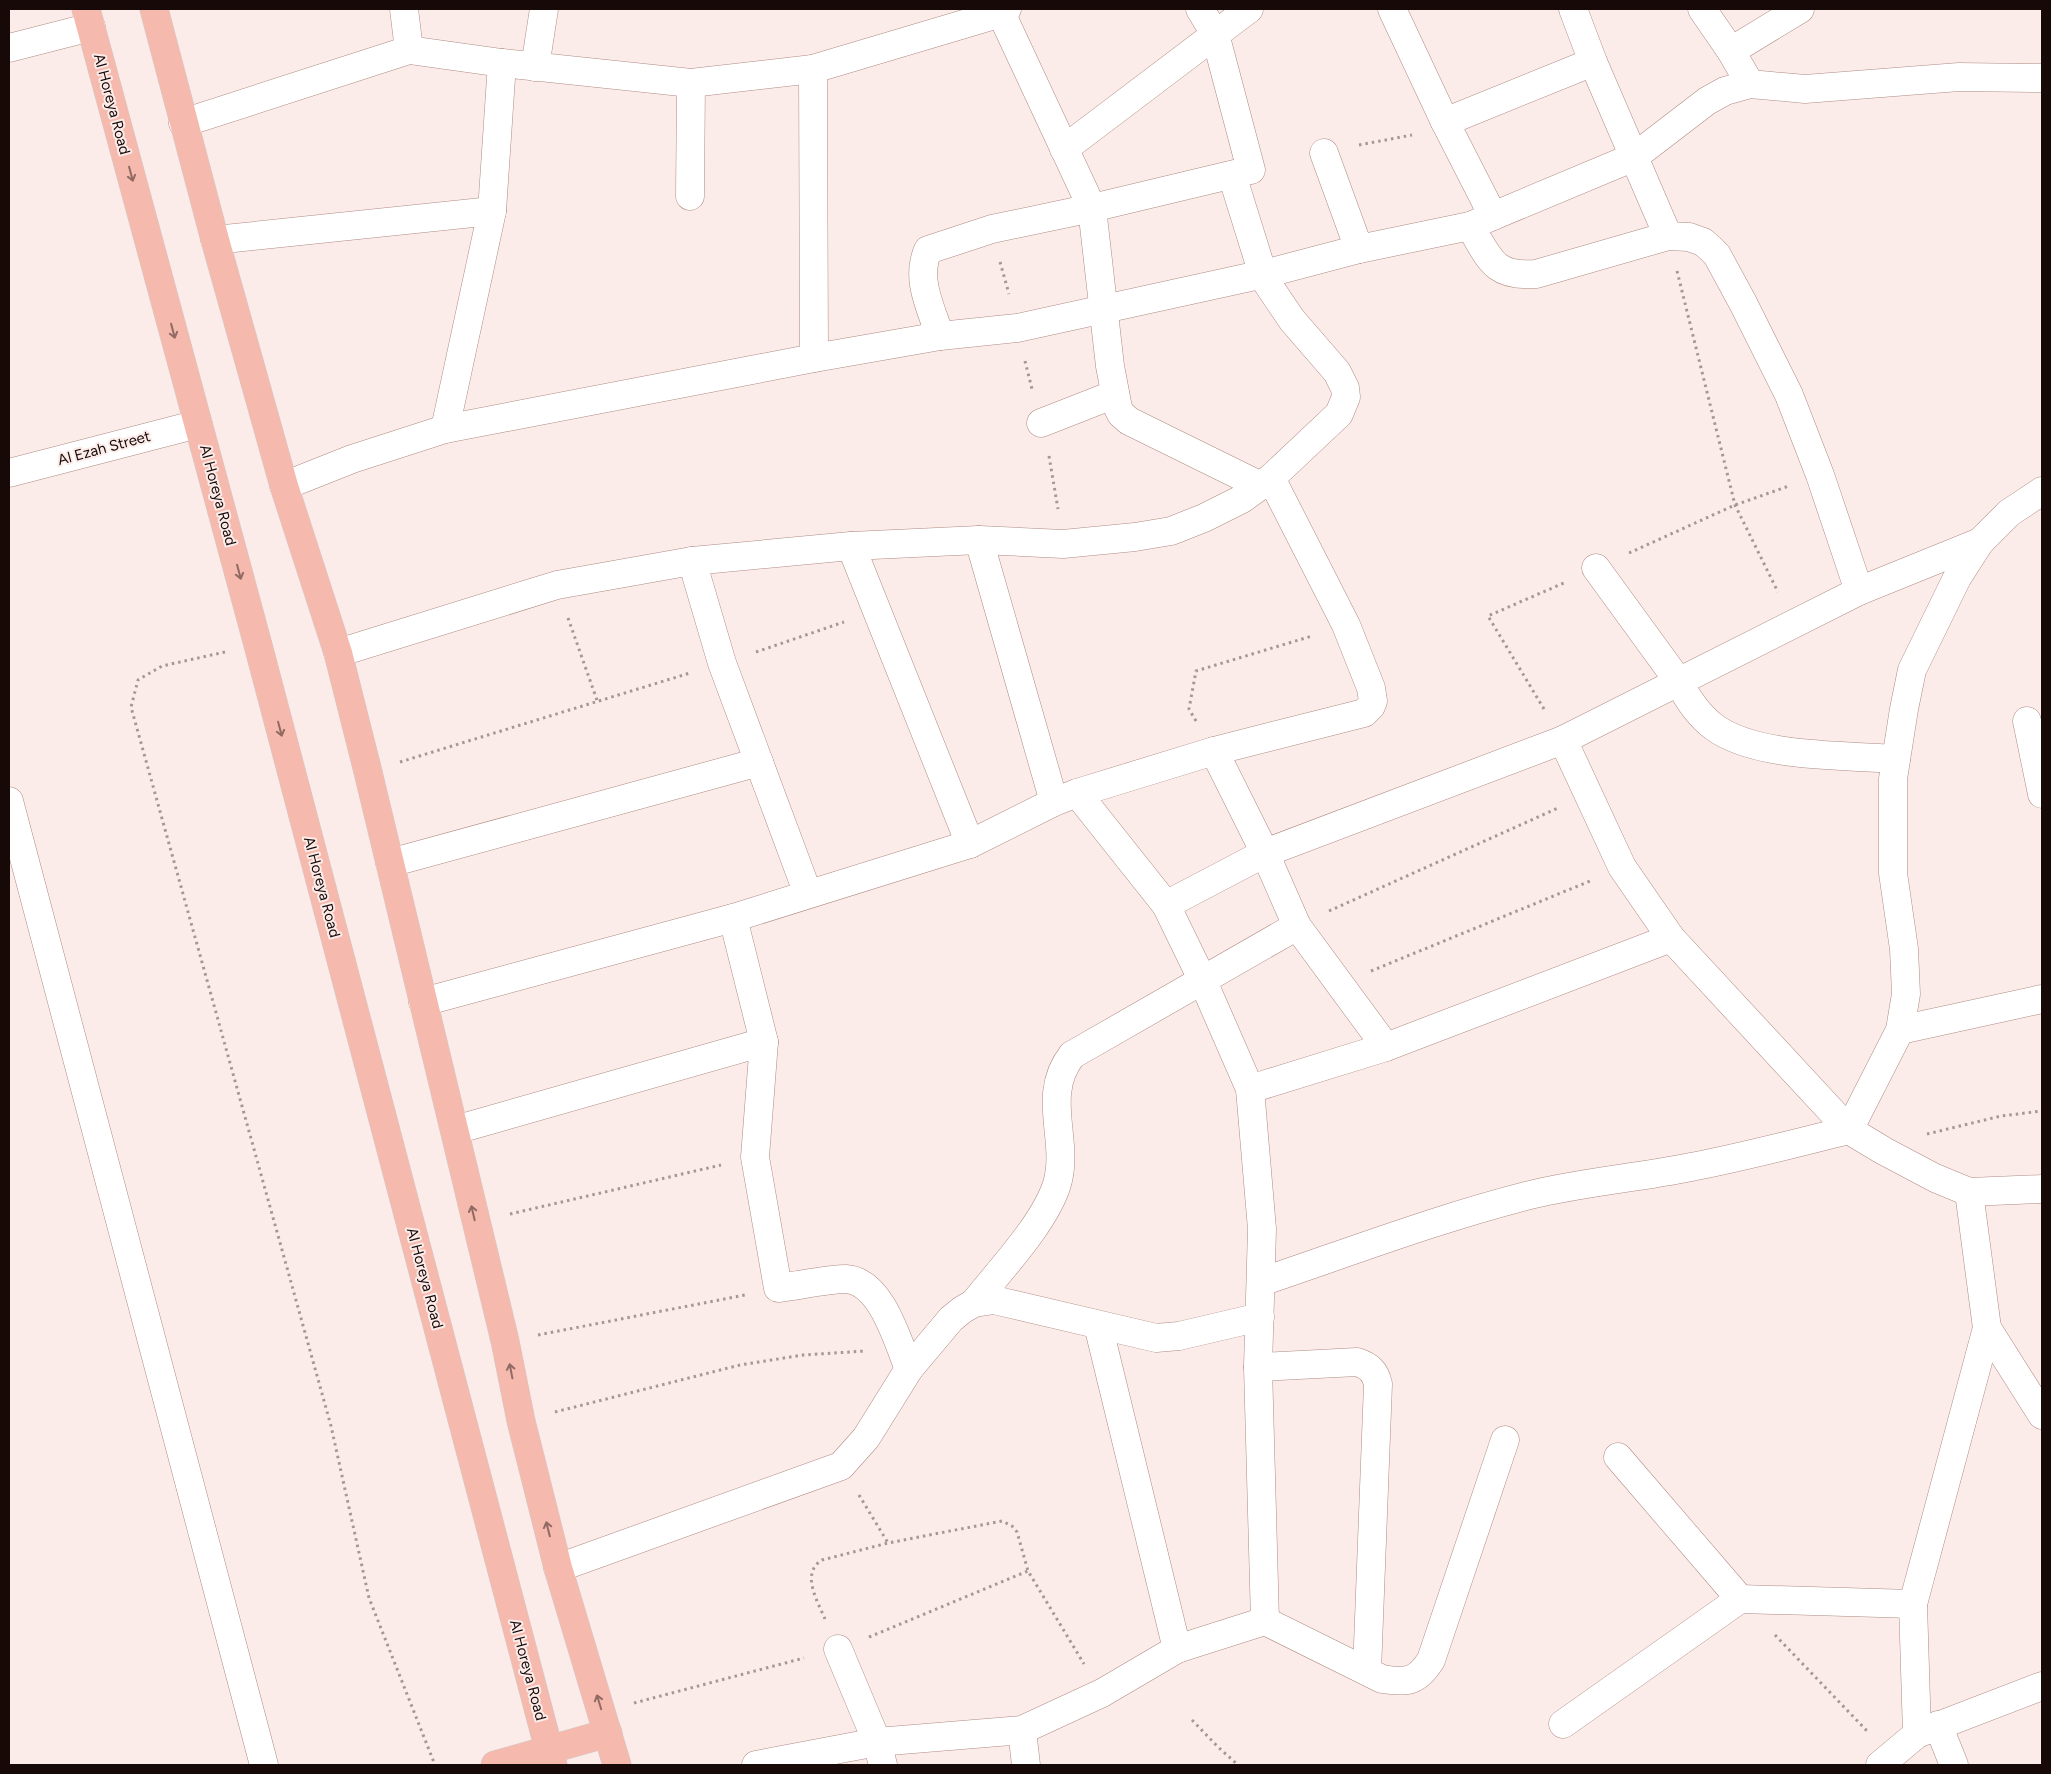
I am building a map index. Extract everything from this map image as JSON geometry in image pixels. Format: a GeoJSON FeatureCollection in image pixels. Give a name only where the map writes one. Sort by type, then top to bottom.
{"type":"FeatureCollection","features":[{"type":"Feature","properties":{"kind":"main road"},"geometry":{"type":"LineString","coordinates":[[154,9],[183,123],[284,486],[338,653],[505,1341],[521,1421],[558,1568],[617,1765]]}},
{"type":"Feature","properties":{"kind":"main road","name":"Al Horeya Road"},"geometry":{"type":"LineString","coordinates":[[89,18],[258,645],[551,1758]]}},
{"type":"Feature","properties":{"kind":"main road"},"geometry":{"type":"LineString","coordinates":[[496,1765],[551,1758],[605,1722]]}},
{"type":"Feature","properties":{"kind":"street"},"geometry":{"type":"LineString","coordinates":[[404,9],[409,50]]}},
{"type":"Feature","properties":{"kind":"street"},"geometry":{"type":"LineString","coordinates":[[535,67],[544,9]]}},
{"type":"Feature","properties":{"kind":"street"},"geometry":{"type":"LineString","coordinates":[[940,336],[922,279],[924,260],[928,250],[992,228],[1092,208],[1251,170],[1215,34],[1200,9]]}},
{"type":"Feature","properties":{"kind":"street"},"geometry":{"type":"LineString","coordinates":[[1064,149],[1249,9]]}},
{"type":"Feature","properties":{"kind":"street"},"geometry":{"type":"LineString","coordinates":[[1392,9],[1445,122],[1482,221],[1489,258],[1497,267],[1507,273],[1520,275],[1536,274],[1668,236],[1689,237],[1703,242],[1717,255],[1766,346],[1789,395],[1820,475],[1859,590]]}},
{"type":"Feature","properties":{"kind":"street"},"geometry":{"type":"LineString","coordinates":[[1573,9],[1593,62],[1668,236]]}},
{"type":"Feature","properties":{"kind":"street"},"geometry":{"type":"LineString","coordinates":[[1702,9],[1731,51],[1750,84]]}},
{"type":"Feature","properties":{"kind":"street"},"geometry":{"type":"LineString","coordinates":[[1731,51],[1800,9]]}},
{"type":"Feature","properties":{"kind":"street"},"geometry":{"type":"LineString","coordinates":[[183,123],[409,50],[535,67],[691,83],[813,69],[1004,11],[1064,149],[1092,208],[1115,394],[1121,414],[1129,421],[1266,482],[1346,625],[1372,688],[1373,701],[1369,710],[1214,751],[1065,797],[970,844],[733,918],[423,1002]]}},
{"type":"Feature","properties":{"kind":"street"},"geometry":{"type":"LineString","coordinates":[[9,48],[89,18]]}},
{"type":"Feature","properties":{"kind":"street"},"geometry":{"type":"LineString","coordinates":[[1445,122],[1593,62]]}},
{"type":"Feature","properties":{"kind":"street"},"geometry":{"type":"LineString","coordinates":[[445,429],[492,211],[502,63]]}},
{"type":"Feature","properties":{"kind":"street"},"geometry":{"type":"LineString","coordinates":[[813,69],[814,358]]}},
{"type":"Feature","properties":{"kind":"street"},"geometry":{"type":"LineString","coordinates":[[284,486],[352,459],[445,429],[814,358],[940,336],[1017,328],[1264,274],[1359,249],[1482,221],[1634,157],[1707,101],[1725,91],[1750,84],[1805,89],[1959,77],[1998,79],[2042,78]]}},
{"type":"Feature","properties":{"kind":"street"},"geometry":{"type":"LineString","coordinates":[[690,196],[691,83]]}},
{"type":"Feature","properties":{"kind":"street"},"geometry":{"type":"LineString","coordinates":[[1324,153],[1359,249]]}},
{"type":"Feature","properties":{"kind":"street"},"geometry":{"type":"LineString","coordinates":[[338,653],[556,585],[692,561],[851,546],[979,540],[1063,544],[1135,537],[1171,530],[1204,518],[1242,499],[1266,482],[1339,414],[1346,397],[1345,388],[1337,372],[1292,320],[1267,283],[1232,175]]}},
{"type":"Feature","properties":{"kind":"street"},"geometry":{"type":"LineString","coordinates":[[215,240],[492,211]]}},
{"type":"Feature","properties":{"kind":"street"},"geometry":{"type":"LineString","coordinates":[[1041,423],[1115,394]]}},
{"type":"Feature","properties":{"kind":"street","name":"Al Ezah Street"},"geometry":{"type":"LineString","coordinates":[[9,473],[198,424]]}},
{"type":"Feature","properties":{"kind":"street"},"geometry":{"type":"LineString","coordinates":[[1261,1282],[1411,1231],[1532,1195],[1714,1162],[1849,1130],[1900,1030],[1906,994],[1904,949],[1893,873],[1893,779],[1912,670],[1956,578],[1980,542],[2008,513],[2042,491]]}},
{"type":"Feature","properties":{"kind":"street"},"geometry":{"type":"LineString","coordinates":[[979,540],[1065,797],[1166,905],[1202,979],[1250,1089],[1262,1229],[1258,1367],[1265,1622]]}},
{"type":"Feature","properties":{"kind":"street"},"geometry":{"type":"LineString","coordinates":[[1166,905],[1265,853],[1563,740],[1679,682],[1792,622],[1859,590],[1980,542]]}},
{"type":"Feature","properties":{"kind":"street"},"geometry":{"type":"LineString","coordinates":[[851,546],[970,844]]}},
{"type":"Feature","properties":{"kind":"street"},"geometry":{"type":"LineString","coordinates":[[692,561],[722,663],[808,894]]}},
{"type":"Feature","properties":{"kind":"street"},"geometry":{"type":"LineString","coordinates":[[1596,568],[1679,682],[1689,702],[1700,716],[1715,728],[1750,743],[1793,751],[1896,759]]}},
{"type":"Feature","properties":{"kind":"street"},"geometry":{"type":"LineString","coordinates":[[2027,721],[2042,794]]}},
{"type":"Feature","properties":{"kind":"street"},"geometry":{"type":"LineString","coordinates":[[1563,740],[1622,867],[1671,938],[1849,1130],[1935,1178],[1969,1192],[2042,1188]]}},
{"type":"Feature","properties":{"kind":"street"},"geometry":{"type":"LineString","coordinates":[[1214,751],[1265,853],[1296,926],[1386,1047]]}},
{"type":"Feature","properties":{"kind":"street"},"geometry":{"type":"LineString","coordinates":[[390,863],[760,762]]}},
{"type":"Feature","properties":{"kind":"street"},"geometry":{"type":"LineString","coordinates":[[9,801],[264,1765]]}},
{"type":"Feature","properties":{"kind":"street"},"geometry":{"type":"LineString","coordinates":[[733,918],[764,1042],[755,1156],[778,1288],[848,1279],[861,1284],[880,1301],[905,1359]]}},
{"type":"Feature","properties":{"kind":"street"},"geometry":{"type":"LineString","coordinates":[[558,1568],[841,1466],[866,1438],[905,1359],[962,1310],[974,1303],[1043,1216],[1051,1199],[1060,1168],[1057,1090],[1065,1064],[1072,1055],[1296,926]]}},
{"type":"Feature","properties":{"kind":"street"},"geometry":{"type":"LineString","coordinates":[[1250,1089],[1386,1047],[1671,938]]}},
{"type":"Feature","properties":{"kind":"street"},"geometry":{"type":"LineString","coordinates":[[1900,1030],[2042,999]]}},
{"type":"Feature","properties":{"kind":"street"},"geometry":{"type":"LineString","coordinates":[[454,1130],[764,1042]]}},
{"type":"Feature","properties":{"kind":"street"},"geometry":{"type":"LineString","coordinates":[[1954,1765],[1928,1729],[1913,1604],[1987,1328],[1969,1192]]}},
{"type":"Feature","properties":{"kind":"street"},"geometry":{"type":"LineString","coordinates":[[974,1303],[994,1300],[1156,1338],[1179,1336],[1260,1317]]}},
{"type":"Feature","properties":{"kind":"street"},"geometry":{"type":"LineString","coordinates":[[1098,1325],[1177,1649]]}},
{"type":"Feature","properties":{"kind":"street"},"geometry":{"type":"LineString","coordinates":[[1987,1328],[2042,1415]]}},
{"type":"Feature","properties":{"kind":"street"},"geometry":{"type":"LineString","coordinates":[[1258,1367],[1356,1362],[1366,1366],[1376,1377],[1378,1384],[1367,1671]]}},
{"type":"Feature","properties":{"kind":"street"},"geometry":{"type":"LineString","coordinates":[[756,1765],[880,1754],[1022,1730],[1102,1693],[1177,1649],[1265,1622],[1382,1678],[1398,1682],[1412,1680],[1423,1673],[1431,1660],[1505,1440]]}},
{"type":"Feature","properties":{"kind":"street"},"geometry":{"type":"LineString","coordinates":[[1618,1457],[1740,1599]]}},
{"type":"Feature","properties":{"kind":"street"},"geometry":{"type":"LineString","coordinates":[[1563,1724],[1740,1599],[1913,1604]]}},
{"type":"Feature","properties":{"kind":"street"},"geometry":{"type":"LineString","coordinates":[[838,1650],[880,1754]]}},
{"type":"Feature","properties":{"kind":"street"},"geometry":{"type":"LineString","coordinates":[[1885,1760],[1928,1729],[2042,1686]]}},
{"type":"Feature","properties":{"kind":"street"},"geometry":{"type":"LineString","coordinates":[[1022,1730],[1026,1765]]}},
{"type":"Feature","properties":{"kind":"path"},"geometry":{"type":"LineString","coordinates":[[992,228],[1050,457],[1063,544]]}},
{"type":"Feature","properties":{"kind":"path"},"geometry":{"type":"LineString","coordinates":[[1668,236],[1735,505],[1792,622]]}},
{"type":"Feature","properties":{"kind":"path"},"geometry":{"type":"LineString","coordinates":[[1563,740],[1488,616],[1735,505],[1820,475]]}},
{"type":"Feature","properties":{"kind":"path"},"geometry":{"type":"LineString","coordinates":[[556,585],[598,703]]}},
{"type":"Feature","properties":{"kind":"path"},"geometry":{"type":"LineString","coordinates":[[368,772],[598,703],[876,611]]}},
{"type":"Feature","properties":{"kind":"path"},"geometry":{"type":"LineString","coordinates":[[1214,751],[1189,709],[1196,671],[1346,625]]}},
{"type":"Feature","properties":{"kind":"path"},"geometry":{"type":"LineString","coordinates":[[258,645],[162,666],[138,680],[131,707],[331,1426],[370,1598],[435,1765]]}},
{"type":"Feature","properties":{"kind":"path"},"geometry":{"type":"LineString","coordinates":[[1296,926],[1588,795]]}},
{"type":"Feature","properties":{"kind":"path"},"geometry":{"type":"LineString","coordinates":[[1338,984],[1622,867]]}},
{"type":"Feature","properties":{"kind":"path"},"geometry":{"type":"LineString","coordinates":[[1884,1151],[1924,1134],[2001,1116],[2042,1111]]}},
{"type":"Feature","properties":{"kind":"path"},"geometry":{"type":"LineString","coordinates":[[475,1222],[755,1156]]}},
{"type":"Feature","properties":{"kind":"path"},"geometry":{"type":"LineString","coordinates":[[505,1341],[778,1288]]}},
{"type":"Feature","properties":{"kind":"path"},"geometry":{"type":"LineString","coordinates":[[521,1421],[740,1365],[803,1355],[905,1359]]}},
{"type":"Feature","properties":{"kind":"path"},"geometry":{"type":"LineString","coordinates":[[841,1466],[888,1544]]}},
{"type":"Feature","properties":{"kind":"path"},"geometry":{"type":"LineString","coordinates":[[838,1650],[811,1586],[816,1563],[888,1544],[1002,1521],[1007,1522],[1017,1532],[1028,1571],[1102,1693]]}},
{"type":"Feature","properties":{"kind":"path"},"geometry":{"type":"LineString","coordinates":[[605,1722],[838,1650],[1028,1571]]}},
{"type":"Feature","properties":{"kind":"path"},"geometry":{"type":"LineString","coordinates":[[1740,1599],[1885,1760]]}},
{"type":"Feature","properties":{"kind":"path"},"geometry":{"type":"LineString","coordinates":[[1192,1720],[1238,1765]]}}]}
